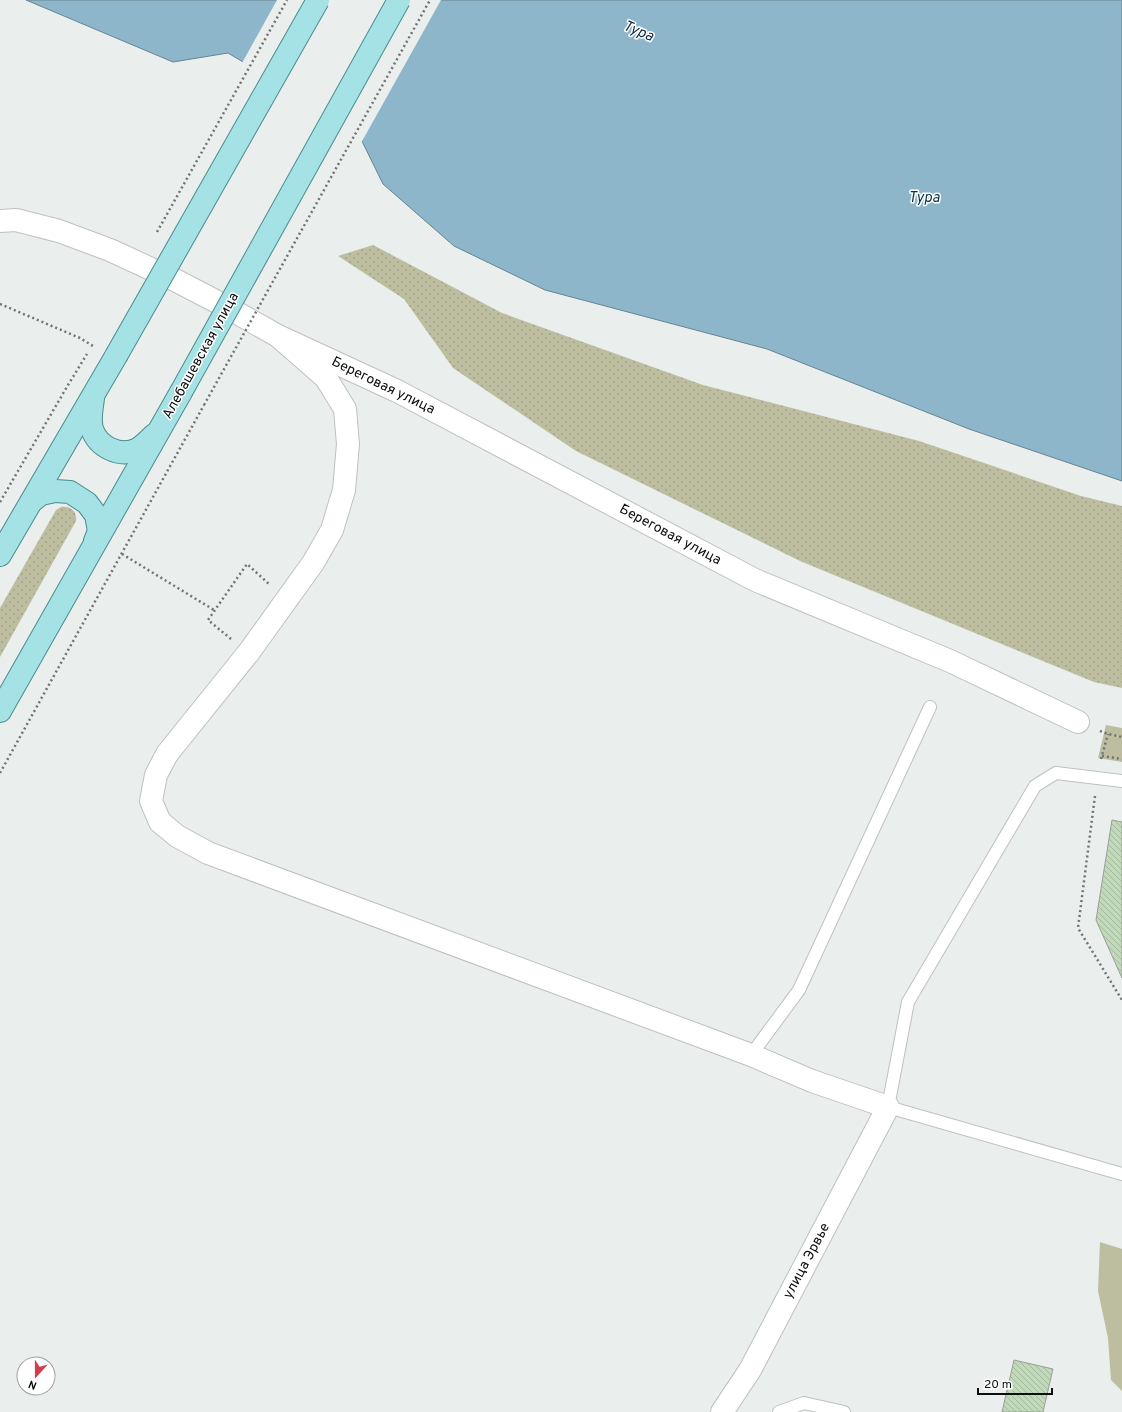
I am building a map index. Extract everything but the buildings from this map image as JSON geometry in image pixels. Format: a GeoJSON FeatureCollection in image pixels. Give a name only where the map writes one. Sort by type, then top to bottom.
{"type":"FeatureCollection","features":[{"type":"Feature","properties":{"kind":"main road"},"geometry":{"type":"LineString","coordinates":[[0,554],[116,356],[318,0]]}},
{"type":"Feature","properties":{"kind":"main road","name":"Алебашевская улица"},"geometry":{"type":"LineString","coordinates":[[0,711],[162,426],[399,0]]}},
{"type":"Feature","properties":{"kind":"main road"},"geometry":{"type":"LineString","coordinates":[[94,394],[91,413],[92,429],[97,439],[105,447],[116,451],[127,452],[137,449],[147,442],[162,426]]}},
{"type":"Feature","properties":{"kind":"main road"},"geometry":{"type":"LineString","coordinates":[[32,501],[41,494],[55,491],[70,492],[88,503],[96,516],[98,531],[94,546]]}},
{"type":"Feature","properties":{"kind":"street","name":"Береговая улица"},"geometry":{"type":"LineString","coordinates":[[0,221],[16,220],[59,231],[110,250],[175,280],[278,336],[397,391],[755,580],[950,661],[1078,722]]}},
{"type":"Feature","properties":{"kind":"street"},"geometry":{"type":"LineString","coordinates":[[278,336],[326,378],[344,409],[348,444],[344,490],[332,530],[313,563],[249,652],[167,754],[156,775],[151,801],[160,822],[177,836],[208,853],[751,1055],[812,1080],[888,1107]]}},
{"type":"Feature","properties":{"kind":"street","name":"улица Эрвье"},"geometry":{"type":"LineString","coordinates":[[722,1412],[750,1370],[888,1107]]}},
{"type":"Feature","properties":{"kind":"lane"},"geometry":{"type":"LineString","coordinates":[[751,1055],[799,990],[930,707]]}},
{"type":"Feature","properties":{"kind":"lane"},"geometry":{"type":"LineString","coordinates":[[1122,781],[1056,773],[1035,786],[908,1002],[888,1107],[1122,1174]]}},
{"type":"Feature","properties":{"kind":"lane"},"geometry":{"type":"LineString","coordinates":[[779,1412],[804,1403],[844,1412]]}},
{"type":"Feature","properties":{"kind":"path"},"geometry":{"type":"LineString","coordinates":[[156,234],[287,0]]}},
{"type":"Feature","properties":{"kind":"path"},"geometry":{"type":"LineString","coordinates":[[0,773],[430,0]]}},
{"type":"Feature","properties":{"kind":"path"},"geometry":{"type":"LineString","coordinates":[[0,304],[80,338],[93,346],[94,344]]}},
{"type":"Feature","properties":{"kind":"path"},"geometry":{"type":"LineString","coordinates":[[0,502],[88,352]]}},
{"type":"Feature","properties":{"kind":"path"},"geometry":{"type":"LineString","coordinates":[[122,554],[214,610]]}},
{"type":"Feature","properties":{"kind":"path"},"geometry":{"type":"LineString","coordinates":[[249,652],[208,620],[247,564],[259,576],[288,599]]}},
{"type":"Feature","properties":{"kind":"path"},"geometry":{"type":"LineString","coordinates":[[1108,734],[1098,778],[1078,928],[1122,1000]]}},
{"type":"Feature","properties":{"kind":"path"},"geometry":{"type":"LineString","coordinates":[[1102,756],[1122,759]]}},
{"type":"Feature","properties":{"kind":"green space"},"geometry":{"type":"Polygon","coordinates":[[[373,245],[502,313],[703,385],[919,441],[1081,496],[1122,506],[1122,688],[1094,682],[800,561],[576,451],[453,368],[404,299],[338,256],[373,245]]]}},
{"type":"Feature","properties":{"kind":"green space"},"geometry":{"type":"Polygon","coordinates":[[[61,507],[68,507],[73,510],[76,521],[0,657],[0,608],[56,510],[61,507]]]}},
{"type":"Feature","properties":{"kind":"green space"},"geometry":{"type":"Polygon","coordinates":[[[1106,725],[1122,728],[1122,762],[1098,758],[1106,725]]]}},
{"type":"Feature","properties":{"kind":"green space"},"geometry":{"type":"Polygon","coordinates":[[[1100,1242],[1122,1249],[1122,1391],[1111,1380],[1108,1338],[1098,1291],[1100,1242]]]}},
{"type":"Feature","properties":{"kind":"water","name":"Тура"},"geometry":{"type":"Polygon","coordinates":[[[26,0],[1122,0],[1122,481],[969,429],[767,349],[545,290],[454,246],[383,184],[356,129],[228,53],[173,62],[26,0]]]}},
{"type":"Feature","properties":{"kind":"pier"},"geometry":{"type":"Polygon","coordinates":[[[277,0],[441,0],[361,143],[355,130],[242,63],[277,0]]]}}]}
